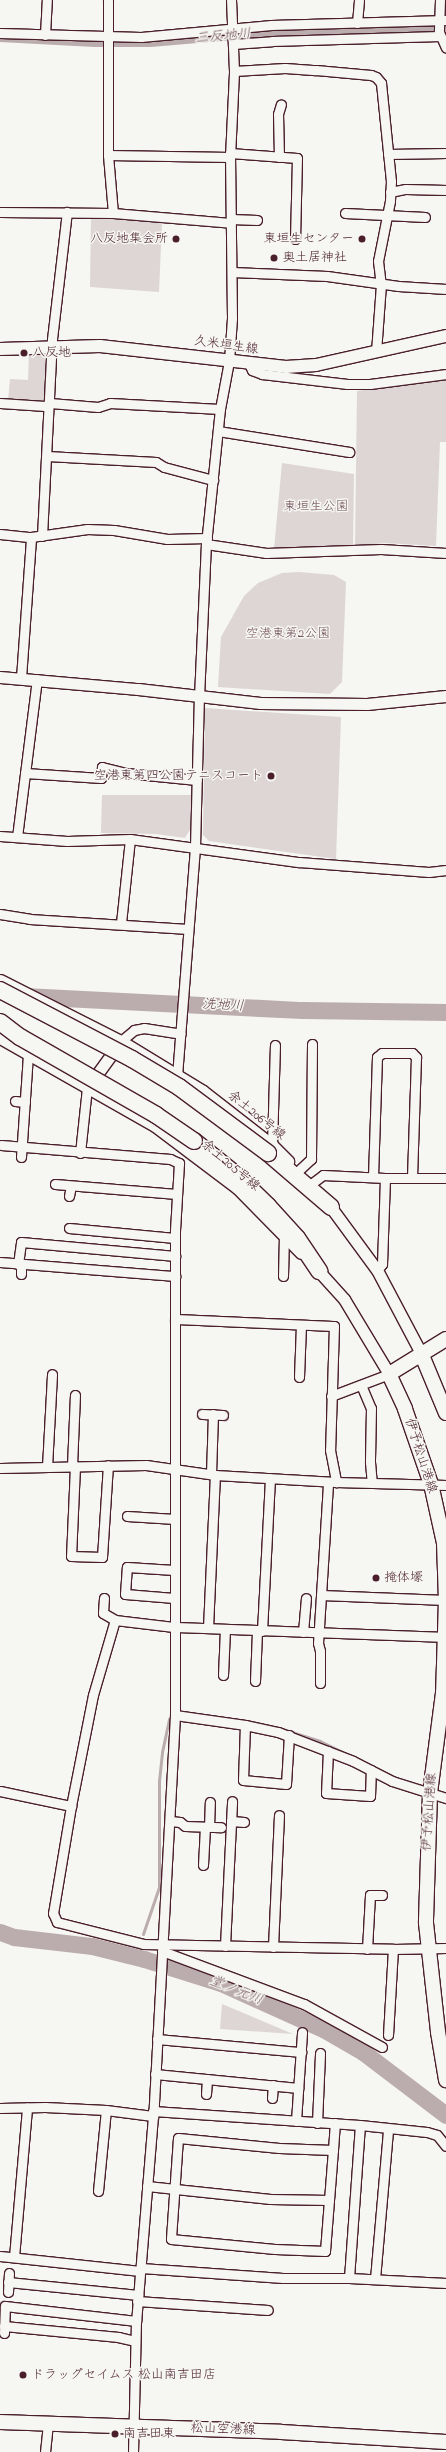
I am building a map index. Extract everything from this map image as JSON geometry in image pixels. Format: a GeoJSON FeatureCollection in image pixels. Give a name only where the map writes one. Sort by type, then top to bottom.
{"type":"FeatureCollection","features":[{"type":"Feature","properties":{"kind":"highway"},"geometry":{"type":"LineString","coordinates":[[0,990],[132,1058],[179,1087],[270,1149],[331,1207]]}},
{"type":"Feature","properties":{"kind":"highway"},"geometry":{"type":"LineString","coordinates":[[0,1022],[20,1036],[156,1115],[194,1141],[235,1174],[268,1206],[297,1238],[318,1270]]}},
{"type":"Feature","properties":{"kind":"main road","name":"久米垣生線"},"geometry":{"type":"LineString","coordinates":[[0,350],[53,347],[120,347],[229,360],[249,364],[286,367],[316,365],[446,336]]}},
{"type":"Feature","properties":{"kind":"main road"},"geometry":{"type":"LineString","coordinates":[[389,1374],[421,1353],[446,1340]]}},
{"type":"Feature","properties":{"kind":"main road"},"geometry":{"type":"LineString","coordinates":[[421,1353],[446,1413]]}},
{"type":"Feature","properties":{"kind":"main road","name":"伊予松山港線"},"geometry":{"type":"LineString","coordinates":[[389,1374],[405,1409],[431,1484],[444,1543],[446,1600],[443,1693],[430,1794],[426,1871],[428,1950],[446,2080]]}},
{"type":"Feature","properties":{"kind":"main road","name":"松山空港線"},"geometry":{"type":"LineString","coordinates":[[0,2422],[281,2432],[446,2442]]}},
{"type":"Feature","properties":{"kind":"street"},"geometry":{"type":"LineString","coordinates":[[45,35],[47,0]]}},
{"type":"Feature","properties":{"kind":"street"},"geometry":{"type":"LineString","coordinates":[[108,0],[108,155],[113,214]]}},
{"type":"Feature","properties":{"kind":"street"},"geometry":{"type":"LineString","coordinates":[[177,1076],[195,846],[199,696],[206,541],[220,409],[229,360],[232,272],[230,155],[234,71],[231,29],[231,0]]}},
{"type":"Feature","properties":{"kind":"street"},"geometry":{"type":"LineString","coordinates":[[357,23],[359,0]]}},
{"type":"Feature","properties":{"kind":"street"},"geometry":{"type":"LineString","coordinates":[[440,0],[440,26],[446,48]]}},
{"type":"Feature","properties":{"kind":"street"},"geometry":{"type":"LineString","coordinates":[[0,33],[107,38],[165,36],[231,29],[357,23],[440,26]]}},
{"type":"Feature","properties":{"kind":"street"},"geometry":{"type":"LineString","coordinates":[[233,43],[440,26]]}},
{"type":"Feature","properties":{"kind":"street"},"geometry":{"type":"LineString","coordinates":[[234,71],[301,68],[376,77],[382,88],[390,192],[378,261],[381,284],[376,352]]}},
{"type":"Feature","properties":{"kind":"street"},"geometry":{"type":"LineString","coordinates":[[279,157],[278,114],[281,104]]}},
{"type":"Feature","properties":{"kind":"street"},"geometry":{"type":"LineString","coordinates":[[388,154],[446,153]]}},
{"type":"Feature","properties":{"kind":"street"},"geometry":{"type":"LineString","coordinates":[[108,155],[230,155],[297,158],[295,239]]}},
{"type":"Feature","properties":{"kind":"street"},"geometry":{"type":"LineString","coordinates":[[390,192],[406,189],[446,190]]}},
{"type":"Feature","properties":{"kind":"street"},"geometry":{"type":"LineString","coordinates":[[0,212],[67,212],[231,221],[257,220]]}},
{"type":"Feature","properties":{"kind":"street"},"geometry":{"type":"LineString","coordinates":[[42,536],[53,347],[67,212]]}},
{"type":"Feature","properties":{"kind":"street"},"geometry":{"type":"LineString","coordinates":[[345,213],[425,217]]}},
{"type":"Feature","properties":{"kind":"street"},"geometry":{"type":"LineString","coordinates":[[232,272],[327,276],[381,284],[446,289]]}},
{"type":"Feature","properties":{"kind":"street"},"geometry":{"type":"LineString","coordinates":[[249,364],[252,370],[262,374],[347,384],[370,384],[446,374]]}},
{"type":"Feature","properties":{"kind":"street"},"geometry":{"type":"LineString","coordinates":[[0,404],[45,406],[50,403],[98,407],[110,403],[220,409]]}},
{"type":"Feature","properties":{"kind":"street"},"geometry":{"type":"LineString","coordinates":[[218,431],[349,452]]}},
{"type":"Feature","properties":{"kind":"street"},"geometry":{"type":"LineString","coordinates":[[47,456],[156,462],[164,467],[212,480]]}},
{"type":"Feature","properties":{"kind":"street"},"geometry":{"type":"LineString","coordinates":[[0,534],[31,537],[87,529],[114,530],[167,539],[206,541],[266,553],[381,549],[446,553]]}},
{"type":"Feature","properties":{"kind":"street"},"geometry":{"type":"LineString","coordinates":[[21,678],[31,537]]}},
{"type":"Feature","properties":{"kind":"street"},"geometry":{"type":"LineString","coordinates":[[0,677],[38,679],[260,703],[322,705],[367,704],[446,696]]}},
{"type":"Feature","properties":{"kind":"street"},"geometry":{"type":"LineString","coordinates":[[17,837],[38,679]]}},
{"type":"Feature","properties":{"kind":"street"},"geometry":{"type":"LineString","coordinates":[[25,773],[101,778],[102,767],[126,773],[197,780]]}},
{"type":"Feature","properties":{"kind":"street"},"geometry":{"type":"LineString","coordinates":[[0,836],[68,841],[130,839],[195,846],[320,864],[429,872],[446,870]]}},
{"type":"Feature","properties":{"kind":"street"},"geometry":{"type":"LineString","coordinates":[[121,923],[130,839]]}},
{"type":"Feature","properties":{"kind":"street"},"geometry":{"type":"LineString","coordinates":[[0,914],[30,919],[121,923],[188,929]]}},
{"type":"Feature","properties":{"kind":"street","name":"余土206号線"},"geometry":{"type":"LineString","coordinates":[[0,980],[121,1041],[203,1091],[270,1149],[298,1171],[331,1207],[377,1270],[421,1353]]}},
{"type":"Feature","properties":{"kind":"street"},"geometry":{"type":"LineString","coordinates":[[80,1153],[87,1087],[121,1041],[134,1030],[144,1028],[181,1034]]}},
{"type":"Feature","properties":{"kind":"street","name":"余土205号線"},"geometry":{"type":"LineString","coordinates":[[0,1038],[155,1126],[196,1155],[237,1188],[318,1270],[344,1299],[389,1374]]}},
{"type":"Feature","properties":{"kind":"street"},"geometry":{"type":"LineString","coordinates":[[298,1171],[311,1159],[312,1044]]}},
{"type":"Feature","properties":{"kind":"street"},"geometry":{"type":"LineString","coordinates":[[270,1149],[270,1055],[275,1045]]}},
{"type":"Feature","properties":{"kind":"street"},"geometry":{"type":"LineString","coordinates":[[373,1177],[377,1057],[382,1053],[412,1054],[416,1057],[412,1178]]}},
{"type":"Feature","properties":{"kind":"street"},"geometry":{"type":"LineString","coordinates":[[21,1157],[28,1054]]}},
{"type":"Feature","properties":{"kind":"street"},"geometry":{"type":"LineString","coordinates":[[15,1101],[25,1102]]}},
{"type":"Feature","properties":{"kind":"street"},"geometry":{"type":"LineString","coordinates":[[1,1145],[80,1153],[170,1159],[179,1163],[175,1238],[175,1715],[153,2114],[136,2321],[133,2452]]}},
{"type":"Feature","properties":{"kind":"street"},"geometry":{"type":"LineString","coordinates":[[70,1152],[70,1162]]}},
{"type":"Feature","properties":{"kind":"street"},"geometry":{"type":"LineString","coordinates":[[311,1184],[323,1175],[385,1178],[446,1178]]}},
{"type":"Feature","properties":{"kind":"street"},"geometry":{"type":"LineString","coordinates":[[377,1270],[382,1264],[385,1178]]}},
{"type":"Feature","properties":{"kind":"street"},"geometry":{"type":"LineString","coordinates":[[55,1184],[177,1194]]}},
{"type":"Feature","properties":{"kind":"street"},"geometry":{"type":"LineString","coordinates":[[69,1196],[70,1186]]}},
{"type":"Feature","properties":{"kind":"street"},"geometry":{"type":"LineString","coordinates":[[123,1200],[124,1190]]}},
{"type":"Feature","properties":{"kind":"street"},"geometry":{"type":"LineString","coordinates":[[69,1228],[175,1238]]}},
{"type":"Feature","properties":{"kind":"street"},"geometry":{"type":"LineString","coordinates":[[283,1276],[284,1236]]}},
{"type":"Feature","properties":{"kind":"street"},"geometry":{"type":"LineString","coordinates":[[20,1274],[21,1242],[175,1256]]}},
{"type":"Feature","properties":{"kind":"street"},"geometry":{"type":"LineString","coordinates":[[0,1262],[74,1273],[132,1277],[175,1276]]}},
{"type":"Feature","properties":{"kind":"street"},"geometry":{"type":"LineString","coordinates":[[175,1319],[301,1326],[334,1326],[330,1450],[332,1482],[321,1595],[317,1677]]}},
{"type":"Feature","properties":{"kind":"street"},"geometry":{"type":"LineString","coordinates":[[299,1378],[301,1326]]}},
{"type":"Feature","properties":{"kind":"street"},"geometry":{"type":"LineString","coordinates":[[331,1396],[389,1374]]}},
{"type":"Feature","properties":{"kind":"street"},"geometry":{"type":"LineString","coordinates":[[47,1467],[55,1378]]}},
{"type":"Feature","properties":{"kind":"street"},"geometry":{"type":"LineString","coordinates":[[361,1385],[371,1408],[370,1462],[372,1484]]}},
{"type":"Feature","properties":{"kind":"street"},"geometry":{"type":"LineString","coordinates":[[75,1395],[71,1556],[102,1557],[108,1465]]}},
{"type":"Feature","properties":{"kind":"street"},"geometry":{"type":"LineString","coordinates":[[202,1414],[223,1415]]}},
{"type":"Feature","properties":{"kind":"street"},"geometry":{"type":"LineString","coordinates":[[208,1628],[213,1475],[213,1414]]}},
{"type":"Feature","properties":{"kind":"street"},"geometry":{"type":"LineString","coordinates":[[0,1468],[146,1465],[213,1475],[372,1484],[446,1485]]}},
{"type":"Feature","properties":{"kind":"street"},"geometry":{"type":"LineString","coordinates":[[256,1681],[270,1478]]}},
{"type":"Feature","properties":{"kind":"street"},"geometry":{"type":"LineString","coordinates":[[127,1516],[174,1519]]}},
{"type":"Feature","properties":{"kind":"street"},"geometry":{"type":"LineString","coordinates":[[174,1570],[127,1567],[125,1594],[174,1598]]}},
{"type":"Feature","properties":{"kind":"street"},"geometry":{"type":"LineString","coordinates":[[321,1595],[446,1600]]}},
{"type":"Feature","properties":{"kind":"street"},"geometry":{"type":"LineString","coordinates":[[104,1598],[103,1613],[115,1620],[174,1627],[444,1637]]}},
{"type":"Feature","properties":{"kind":"street"},"geometry":{"type":"LineString","coordinates":[[303,1632],[306,1598]]}},
{"type":"Feature","properties":{"kind":"street"},"geometry":{"type":"LineString","coordinates":[[115,1620],[93,1695],[71,1806],[53,1918],[57,1922],[162,1950],[304,2004],[382,2047]]}},
{"type":"Feature","properties":{"kind":"street"},"geometry":{"type":"LineString","coordinates":[[223,1675],[225,1629]]}},
{"type":"Feature","properties":{"kind":"street"},"geometry":{"type":"LineString","coordinates":[[175,1715],[245,1725],[290,1736],[328,1751],[392,1781],[446,1798]]}},
{"type":"Feature","properties":{"kind":"street"},"geometry":{"type":"LineString","coordinates":[[245,1725],[243,1780],[286,1784],[290,1736]]}},
{"type":"Feature","properties":{"kind":"street"},"geometry":{"type":"LineString","coordinates":[[328,1751],[326,1794],[370,1796],[371,1770]]}},
{"type":"Feature","properties":{"kind":"street"},"geometry":{"type":"LineString","coordinates":[[0,1791],[71,1806]]}},
{"type":"Feature","properties":{"kind":"street"},"geometry":{"type":"LineString","coordinates":[[225,1946],[232,1899],[229,1859],[232,1801]]}},
{"type":"Feature","properties":{"kind":"street"},"geometry":{"type":"LineString","coordinates":[[203,1865],[210,1802]]}},
{"type":"Feature","properties":{"kind":"street"},"geometry":{"type":"LineString","coordinates":[[273,1947],[279,1815]]}},
{"type":"Feature","properties":{"kind":"street"},"geometry":{"type":"LineString","coordinates":[[170,1821],[180,1822],[185,1826],[221,1828]]}},
{"type":"Feature","properties":{"kind":"street"},"geometry":{"type":"LineString","coordinates":[[231,1821],[244,1822]]}},
{"type":"Feature","properties":{"kind":"street"},"geometry":{"type":"LineString","coordinates":[[277,1842],[287,1842]]}},
{"type":"Feature","properties":{"kind":"street"},"geometry":{"type":"LineString","coordinates":[[229,1859],[239,1859]]}},
{"type":"Feature","properties":{"kind":"street"},"geometry":{"type":"LineString","coordinates":[[275,1892],[285,1893]]}},
{"type":"Feature","properties":{"kind":"street"},"geometry":{"type":"LineString","coordinates":[[367,1949],[370,1895],[382,1895]]}},
{"type":"Feature","properties":{"kind":"street"},"geometry":{"type":"LineString","coordinates":[[162,1950],[225,1946],[428,1950],[446,1948]]}},
{"type":"Feature","properties":{"kind":"street"},"geometry":{"type":"LineString","coordinates":[[388,2035],[393,1949]]}},
{"type":"Feature","properties":{"kind":"street"},"geometry":{"type":"LineString","coordinates":[[296,2121],[302,2032]]}},
{"type":"Feature","properties":{"kind":"street"},"geometry":{"type":"LineString","coordinates":[[157,2039],[301,2052]]}},
{"type":"Feature","properties":{"kind":"street"},"geometry":{"type":"LineString","coordinates":[[317,2122],[320,2053]]}},
{"type":"Feature","properties":{"kind":"street"},"geometry":{"type":"LineString","coordinates":[[155,2074],[298,2088]]}},
{"type":"Feature","properties":{"kind":"street"},"geometry":{"type":"LineString","coordinates":[[206,2079],[206,2094]]}},
{"type":"Feature","properties":{"kind":"street"},"geometry":{"type":"LineString","coordinates":[[272,2098],[273,2085]]}},
{"type":"Feature","properties":{"kind":"street"},"geometry":{"type":"LineString","coordinates":[[0,2108],[106,2110],[153,2114],[360,2125],[388,2130],[437,2135],[446,2146]]}},
{"type":"Feature","properties":{"kind":"street"},"geometry":{"type":"LineString","coordinates":[[14,2257],[27,2108]]}},
{"type":"Feature","properties":{"kind":"street"},"geometry":{"type":"LineString","coordinates":[[98,2191],[106,2110]]}},
{"type":"Feature","properties":{"kind":"street"},"geometry":{"type":"LineString","coordinates":[[333,2150],[279,2148],[178,2138],[171,2239],[275,2249],[325,2251],[333,2150],[335,2124]]}},
{"type":"Feature","properties":{"kind":"street"},"geometry":{"type":"LineString","coordinates":[[349,2278],[360,2125]]}},
{"type":"Feature","properties":{"kind":"street"},"geometry":{"type":"LineString","coordinates":[[375,2280],[388,2130]]}},
{"type":"Feature","properties":{"kind":"street"},"geometry":{"type":"LineString","coordinates":[[147,2186],[270,2199],[329,2200]]}},
{"type":"Feature","properties":{"kind":"street"},"geometry":{"type":"LineString","coordinates":[[0,2256],[140,2269],[284,2278],[349,2278],[446,2283]]}},
{"type":"Feature","properties":{"kind":"street"},"geometry":{"type":"LineString","coordinates":[[8,2292],[9,2278],[138,2298],[268,2310]]}},
{"type":"Feature","properties":{"kind":"street"},"geometry":{"type":"LineString","coordinates":[[136,2321],[5,2306],[4,2330],[136,2341]]}},
{"type":"Feature","properties":{"kind":"street"},"geometry":{"type":"LineString","coordinates":[[45,2452],[48,2424]]}},
{"type":"Feature","properties":{"kind":"green space"},"geometry":{"type":"Polygon","coordinates":[[[113,215],[162,222],[159,292],[90,287],[91,216],[113,215]]]}},
{"type":"Feature","properties":{"kind":"green space"},"geometry":{"type":"Polygon","coordinates":[[[29,352],[51,353],[48,401],[8,401],[10,379],[28,380],[29,352]]]}},
{"type":"Feature","properties":{"kind":"green space"},"geometry":{"type":"Polygon","coordinates":[[[446,378],[446,442],[440,442],[436,546],[385,543],[355,546],[357,391],[446,378]]]}},
{"type":"Feature","properties":{"kind":"green space","name":"東垣生公園"},"geometry":{"type":"Polygon","coordinates":[[[282,463],[354,474],[353,545],[274,549],[282,463]]]}},
{"type":"Feature","properties":{"kind":"green space","name":"空港東第2公園"},"geometry":{"type":"Polygon","coordinates":[[[299,572],[334,575],[346,582],[342,682],[330,694],[218,687],[221,637],[244,596],[258,583],[282,573],[299,572]]]}},
{"type":"Feature","properties":{"kind":"green space","name":"空港東第四公園テニスコート"},"geometry":{"type":"Polygon","coordinates":[[[205,708],[341,717],[336,859],[209,841],[203,835],[205,708]]]}},
{"type":"Feature","properties":{"kind":"green space"},"geometry":{"type":"Polygon","coordinates":[[[102,795],[191,795],[191,828],[185,838],[156,834],[101,833],[102,795]]]}},
{"type":"Feature","properties":{"kind":"green space"},"geometry":{"type":"Polygon","coordinates":[[[222,2004],[293,2034],[220,2029],[222,2004]]]}},
{"type":"Feature","properties":{"kind":"water","name":"三反地川"},"geometry":{"type":"Polygon","coordinates":[[[446,23],[446,31],[279,36],[151,47],[94,47],[0,42],[0,35],[44,38],[275,28],[446,23]]]}},
{"type":"Feature","properties":{"kind":"waterway","name":"洗地川"},"geometry":{"type":"LineString","coordinates":[[24,996],[303,1010],[446,1012]]}},
{"type":"Feature","properties":{"kind":"waterway"},"geometry":{"type":"LineString","coordinates":[[143,1934],[159,1887],[159,1781],[162,1752],[169,1719]]}},
{"type":"Feature","properties":{"kind":"waterway"},"geometry":{"type":"LineString","coordinates":[[247,1721],[279,1728],[320,1741],[398,1779]]}},
{"type":"Feature","properties":{"kind":"waterway","name":"堂ノ元川"},"geometry":{"type":"LineString","coordinates":[[0,1932],[14,1937],[92,1946],[144,1959],[221,1983],[323,2029],[363,2052],[446,2115]]}},
{"type":"Feature","properties":{"kind":"place","name":"八反地集会所"},"geometry":{"type":"Point","coordinates":[176,239]}},
{"type":"Feature","properties":{"kind":"place","name":"東垣生センター"},"geometry":{"type":"Point","coordinates":[362,239]}},
{"type":"Feature","properties":{"kind":"place","name":"奥土居神社"},"geometry":{"type":"Point","coordinates":[274,258]}},
{"type":"Feature","properties":{"kind":"place","name":"八反地"},"geometry":{"type":"Point","coordinates":[24,353]}},
{"type":"Feature","properties":{"kind":"place","name":"空港東第四公園テニスコート"},"geometry":{"type":"Point","coordinates":[271,776]}},
{"type":"Feature","properties":{"kind":"place","name":"掩体壕"},"geometry":{"type":"Point","coordinates":[376,1578]}},
{"type":"Feature","properties":{"kind":"place","name":"ドラッグセイムス 松山南吉田店"},"geometry":{"type":"Point","coordinates":[23,2375]}},
{"type":"Feature","properties":{"kind":"place","name":"南吉田東"},"geometry":{"type":"Point","coordinates":[115,2434]}}]}
